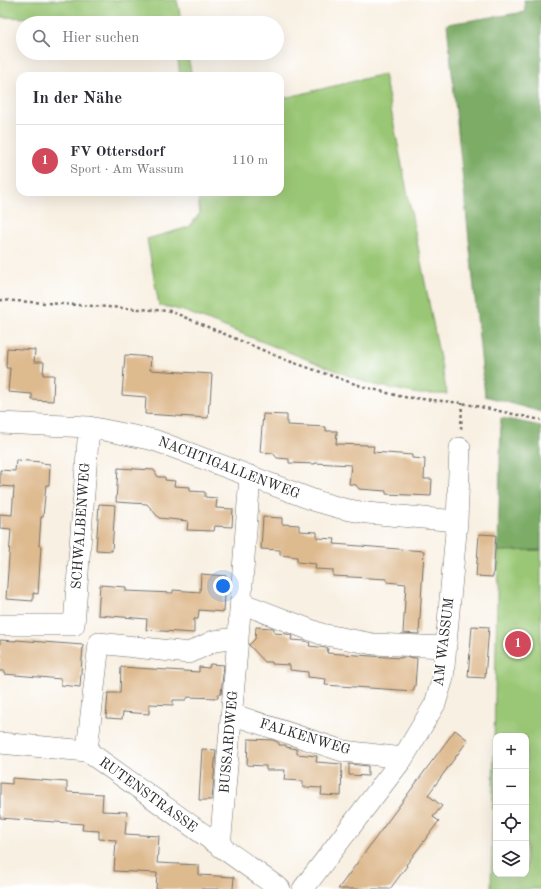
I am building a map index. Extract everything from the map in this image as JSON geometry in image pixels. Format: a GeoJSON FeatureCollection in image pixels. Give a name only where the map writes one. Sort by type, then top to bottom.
{"type":"FeatureCollection","features":[{"type":"Feature","properties":{"kind":"street","name":"NACHTIGALLENWEG"},"geometry":{"type":"LineString","coordinates":[[0,423],[89,427],[154,440],[316,501],[344,509],[367,513],[457,521]]}},
{"type":"Feature","properties":{"kind":"street","name":"SCHWALBENWEG"},"geometry":{"type":"LineString","coordinates":[[74,625],[89,427]]}},
{"type":"Feature","properties":{"kind":"street","name":"AM WASSUM"},"geometry":{"type":"LineString","coordinates":[[303,889],[403,758],[434,704],[443,678],[457,521],[460,448]]}},
{"type":"Feature","properties":{"kind":"street","name":"BUSSARDWEG"},"geometry":{"type":"LineString","coordinates":[[220,847],[241,603],[250,476]]}},
{"type":"Feature","properties":{"kind":"street"},"geometry":{"type":"LineString","coordinates":[[241,603],[321,634],[373,644],[446,647]]}},
{"type":"Feature","properties":{"kind":"street"},"geometry":{"type":"LineString","coordinates":[[0,625],[74,625],[99,643],[189,653],[214,641],[238,638]]}},
{"type":"Feature","properties":{"kind":"street"},"geometry":{"type":"LineString","coordinates":[[87,751],[99,643]]}},
{"type":"Feature","properties":{"kind":"street","name":"FALKENWEG"},"geometry":{"type":"LineString","coordinates":[[231,714],[343,751],[403,758]]}},
{"type":"Feature","properties":{"kind":"street","name":"RUTENSTRASSE"},"geometry":{"type":"LineString","coordinates":[[0,743],[87,751],[280,889]]}},
{"type":"Feature","properties":{"kind":"path"},"geometry":{"type":"LineString","coordinates":[[0,300],[170,311],[286,360],[361,386],[403,397],[462,403],[541,420]]}},
{"type":"Feature","properties":{"kind":"path"},"geometry":{"type":"LineString","coordinates":[[460,448],[462,403]]}},
{"type":"Feature","properties":{"kind":"green space"},"geometry":{"type":"Polygon","coordinates":[[[0,0],[177,0],[180,16],[16,16],[16,18],[0,17],[0,0]]]}},
{"type":"Feature","properties":{"kind":"green space"},"geometry":{"type":"Polygon","coordinates":[[[524,0],[541,0],[541,412],[485,396],[447,24],[525,12],[524,0]]]}},
{"type":"Feature","properties":{"kind":"green space"},"geometry":{"type":"Polygon","coordinates":[[[178,60],[189,60],[191,72],[179,72],[178,60]]]}},
{"type":"Feature","properties":{"kind":"green space"},"geometry":{"type":"Polygon","coordinates":[[[384,74],[447,394],[419,394],[370,384],[184,311],[159,305],[147,239],[189,227],[200,213],[198,196],[284,196],[284,98],[384,74]]]}},
{"type":"Feature","properties":{"kind":"green space"},"geometry":{"type":"Polygon","coordinates":[[[501,418],[541,426],[541,550],[498,551],[501,418]]]}},
{"type":"Feature","properties":{"kind":"green space"},"geometry":{"type":"Polygon","coordinates":[[[541,550],[541,889],[491,889],[493,792],[493,877],[529,877],[529,733],[494,733],[498,551],[541,550]]]}},
{"type":"Feature","properties":{"kind":"building"},"geometry":{"type":"Polygon","coordinates":[[[7,348],[35,350],[34,362],[44,362],[43,375],[54,375],[53,401],[32,400],[32,394],[8,392],[10,368],[6,368],[7,348]]]}},
{"type":"Feature","properties":{"kind":"building"},"geometry":{"type":"Polygon","coordinates":[[[125,355],[151,357],[150,370],[212,374],[208,418],[145,414],[146,397],[122,395],[125,355]]]}},
{"type":"Feature","properties":{"kind":"building"},"geometry":{"type":"Polygon","coordinates":[[[263,414],[287,415],[287,425],[326,427],[326,431],[337,431],[336,444],[374,446],[373,452],[412,455],[412,458],[425,459],[424,479],[432,479],[431,496],[386,494],[386,491],[359,489],[356,485],[349,484],[351,465],[289,463],[289,459],[277,458],[273,453],[260,452],[263,414]]]}},
{"type":"Feature","properties":{"kind":"building"},"geometry":{"type":"Polygon","coordinates":[[[16,460],[50,464],[49,485],[46,485],[43,517],[41,517],[38,594],[33,593],[33,601],[6,599],[11,529],[0,528],[0,514],[12,515],[14,487],[0,486],[0,470],[15,471],[16,460]]]}},
{"type":"Feature","properties":{"kind":"building"},"geometry":{"type":"Polygon","coordinates":[[[118,468],[154,470],[158,477],[165,477],[165,480],[175,481],[174,486],[190,487],[190,491],[205,492],[205,497],[217,498],[216,508],[233,509],[232,527],[215,526],[214,531],[187,530],[188,521],[159,518],[147,504],[116,502],[118,468]]]}},
{"type":"Feature","properties":{"kind":"building"},"geometry":{"type":"Polygon","coordinates":[[[99,504],[115,505],[112,551],[96,550],[99,504]]]}},
{"type":"Feature","properties":{"kind":"building"},"geometry":{"type":"Polygon","coordinates":[[[263,517],[282,518],[282,524],[299,525],[299,531],[317,532],[317,538],[335,539],[334,544],[424,551],[419,634],[403,633],[406,584],[387,582],[387,579],[333,576],[333,570],[315,569],[316,564],[297,562],[297,557],[280,555],[280,550],[261,549],[263,517]]]}},
{"type":"Feature","properties":{"kind":"building"},"geometry":{"type":"Polygon","coordinates":[[[479,534],[496,535],[493,577],[476,576],[479,534]]]}},
{"type":"Feature","properties":{"kind":"building"},"geometry":{"type":"Polygon","coordinates":[[[201,574],[226,576],[224,612],[199,610],[198,619],[194,619],[194,633],[146,630],[147,619],[98,615],[100,585],[126,587],[126,591],[173,593],[173,590],[200,592],[201,574]]]}},
{"type":"Feature","properties":{"kind":"building"},"geometry":{"type":"Polygon","coordinates":[[[472,626],[489,627],[485,678],[468,677],[472,626]]]}},
{"type":"Feature","properties":{"kind":"building"},"geometry":{"type":"Polygon","coordinates":[[[256,627],[273,628],[274,633],[292,636],[291,640],[305,641],[310,643],[309,646],[328,648],[327,653],[417,658],[414,691],[325,685],[326,679],[308,677],[308,672],[290,670],[290,665],[265,662],[249,645],[255,639],[256,627]]]}},
{"type":"Feature","properties":{"kind":"building"},"geometry":{"type":"Polygon","coordinates":[[[0,640],[83,645],[80,687],[61,685],[61,679],[4,674],[4,671],[0,671],[0,640]]]}},
{"type":"Feature","properties":{"kind":"building"},"geometry":{"type":"Polygon","coordinates":[[[210,664],[224,665],[221,694],[218,694],[218,698],[188,697],[186,700],[173,700],[173,705],[149,704],[149,714],[123,712],[122,719],[106,718],[108,693],[120,693],[121,667],[199,672],[199,667],[209,668],[210,664]]]}},
{"type":"Feature","properties":{"kind":"building"},"geometry":{"type":"Polygon","coordinates":[[[455,730],[468,740],[428,795],[442,806],[433,817],[439,821],[406,865],[407,866],[390,889],[338,889],[455,730]]]}},
{"type":"Feature","properties":{"kind":"building"},"geometry":{"type":"Polygon","coordinates":[[[248,739],[273,740],[279,743],[279,745],[286,745],[286,747],[297,749],[297,754],[317,756],[316,762],[342,764],[341,796],[321,795],[322,788],[303,787],[303,781],[284,780],[285,770],[266,770],[266,766],[247,765],[248,739]]]}},
{"type":"Feature","properties":{"kind":"building"},"geometry":{"type":"Polygon","coordinates":[[[202,749],[216,750],[212,800],[199,800],[202,749]]]}},
{"type":"Feature","properties":{"kind":"building"},"geometry":{"type":"Polygon","coordinates":[[[349,764],[368,766],[368,776],[349,775],[349,764]]]}},
{"type":"Feature","properties":{"kind":"building"},"geometry":{"type":"Polygon","coordinates":[[[12,778],[67,782],[67,792],[103,794],[102,811],[127,812],[125,834],[159,836],[157,863],[199,865],[199,875],[234,877],[233,889],[156,889],[157,873],[114,871],[116,840],[99,839],[99,831],[82,830],[83,824],[0,818],[0,783],[12,784],[12,778]]]}},
{"type":"Feature","properties":{"kind":"place","name":"FV Ottersdorf"},"geometry":{"type":"Point","coordinates":[518,644]}}]}
